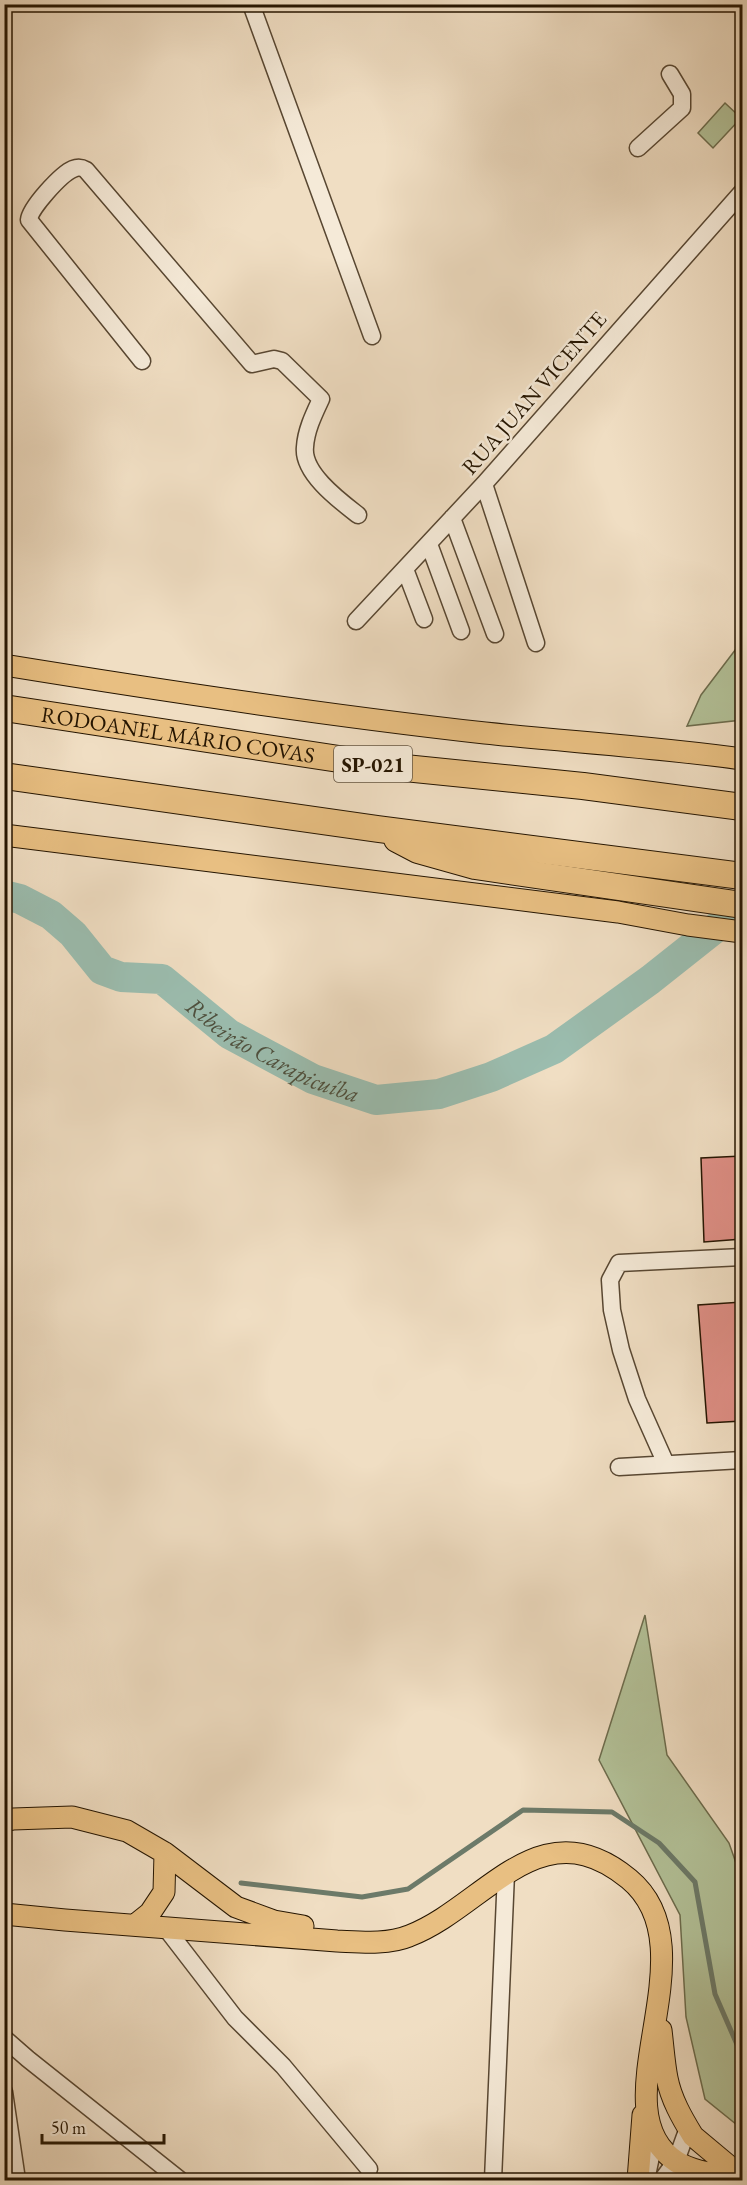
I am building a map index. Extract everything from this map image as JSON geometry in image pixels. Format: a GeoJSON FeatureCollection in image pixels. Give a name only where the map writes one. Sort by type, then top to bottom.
{"type":"FeatureCollection","features":[{"type":"Feature","properties":{"kind":"highway","name":"RODOANEL MÁRIO COVAS"},"geometry":{"type":"LineString","coordinates":[[4,708],[385,766],[583,786],[742,807]]}},
{"type":"Feature","properties":{"kind":"highway"},"geometry":{"type":"LineString","coordinates":[[4,776],[378,829],[742,875]]}},
{"type":"Feature","properties":{"kind":"highway"},"geometry":{"type":"LineString","coordinates":[[378,829],[418,850],[475,866],[742,904]]}},
{"type":"Feature","properties":{"kind":"main road"},"geometry":{"type":"LineString","coordinates":[[4,665],[256,705],[484,733],[742,759]]}},
{"type":"Feature","properties":{"kind":"main road"},"geometry":{"type":"LineString","coordinates":[[4,835],[618,912],[688,925],[738,931]]}},
{"type":"Feature","properties":{"kind":"main road"},"geometry":{"type":"LineString","coordinates":[[4,1821],[72,1817],[127,1831],[165,1853],[236,1907],[274,1921],[377,1942]]}},
{"type":"Feature","properties":{"kind":"main road"},"geometry":{"type":"LineString","coordinates":[[4,1914],[337,1941],[377,1942],[408,1937],[447,1915],[506,1873],[541,1856],[562,1852],[593,1857],[614,1866],[639,1887],[653,1908],[661,1937],[662,1968],[645,2102],[638,2181]]}},
{"type":"Feature","properties":{"kind":"main road"},"geometry":{"type":"LineString","coordinates":[[135,1925],[150,1913],[164,1892],[165,1853]]}},
{"type":"Feature","properties":{"kind":"main road"},"geometry":{"type":"LineString","coordinates":[[658,2002],[667,2079],[675,2104],[693,2136],[742,2178]]}},
{"type":"Feature","properties":{"kind":"main road"},"geometry":{"type":"LineString","coordinates":[[645,2102],[655,2138],[676,2161],[702,2171],[742,2178]]}},
{"type":"Feature","properties":{"kind":"street"},"geometry":{"type":"LineString","coordinates":[[251,4],[372,336]]}},
{"type":"Feature","properties":{"kind":"street"},"geometry":{"type":"LineString","coordinates":[[638,148],[682,108],[682,94],[670,74]]}},
{"type":"Feature","properties":{"kind":"street"},"geometry":{"type":"LineString","coordinates":[[142,361],[29,219],[30,213],[70,170],[76,168],[86,170],[252,364],[274,359],[282,361],[321,399],[310,421],[304,449],[309,466],[329,491],[358,515]]}},
{"type":"Feature","properties":{"kind":"street","name":"RUA JUAN VICENTE"},"geometry":{"type":"LineString","coordinates":[[356,621],[484,484],[742,192]]}},
{"type":"Feature","properties":{"kind":"street"},"geometry":{"type":"LineString","coordinates":[[484,484],[536,643]]}},
{"type":"Feature","properties":{"kind":"street"},"geometry":{"type":"LineString","coordinates":[[452,518],[495,634]]}},
{"type":"Feature","properties":{"kind":"street"},"geometry":{"type":"LineString","coordinates":[[429,544],[461,631]]}},
{"type":"Feature","properties":{"kind":"street"},"geometry":{"type":"LineString","coordinates":[[405,569],[424,619]]}},
{"type":"Feature","properties":{"kind":"street"},"geometry":{"type":"LineString","coordinates":[[666,1464],[637,1399],[621,1350],[612,1310],[610,1280],[619,1263],[742,1257]]}},
{"type":"Feature","properties":{"kind":"street"},"geometry":{"type":"LineString","coordinates":[[619,1467],[742,1460]]}},
{"type":"Feature","properties":{"kind":"street"},"geometry":{"type":"LineString","coordinates":[[493,2181],[506,1873]]}},
{"type":"Feature","properties":{"kind":"street"},"geometry":{"type":"LineString","coordinates":[[165,1927],[235,2018],[283,2066],[369,2169]]}},
{"type":"Feature","properties":{"kind":"street"},"geometry":{"type":"LineString","coordinates":[[4,2038],[180,2181]]}},
{"type":"Feature","properties":{"kind":"street"},"geometry":{"type":"LineString","coordinates":[[4,2092],[17,2181]]}},
{"type":"Feature","properties":{"kind":"street"},"geometry":{"type":"LineString","coordinates":[[662,2181],[676,2161],[688,2128]]}},
{"type":"Feature","properties":{"kind":"street"},"geometry":{"type":"LineString","coordinates":[[646,2181],[655,2138]]}},
{"type":"Feature","properties":{"kind":"green space"},"geometry":{"type":"Polygon","coordinates":[[[725,103],[741,118],[713,148],[698,133],[725,103]]]}},
{"type":"Feature","properties":{"kind":"green space"},"geometry":{"type":"Polygon","coordinates":[[[742,641],[742,720],[687,726],[701,695],[742,641]]]}},
{"type":"Feature","properties":{"kind":"green space"},"geometry":{"type":"Polygon","coordinates":[[[645,1615],[667,1755],[729,1843],[742,1880],[742,2129],[705,2099],[686,2017],[680,1915],[599,1760],[645,1615]]]}},
{"type":"Feature","properties":{"kind":"building"},"geometry":{"type":"Polygon","coordinates":[[[742,1156],[742,1239],[704,1242],[701,1158],[742,1156]]]}},
{"type":"Feature","properties":{"kind":"building"},"geometry":{"type":"Polygon","coordinates":[[[742,1302],[742,1421],[707,1423],[698,1305],[742,1302]]]}},
{"type":"Feature","properties":{"kind":"waterway","name":"Ribeirão Carapicuíba"},"geometry":{"type":"LineString","coordinates":[[4,895],[20,899],[51,915],[73,934],[102,970],[121,977],[162,979],[229,1034],[313,1079],[376,1100],[439,1094],[491,1077],[554,1049],[650,980],[742,907]]}},
{"type":"Feature","properties":{"kind":"waterway"},"geometry":{"type":"LineString","coordinates":[[241,1883],[362,1897],[408,1889],[523,1810],[612,1812],[659,1843],[695,1882],[715,1994],[742,2056]]}}]}
